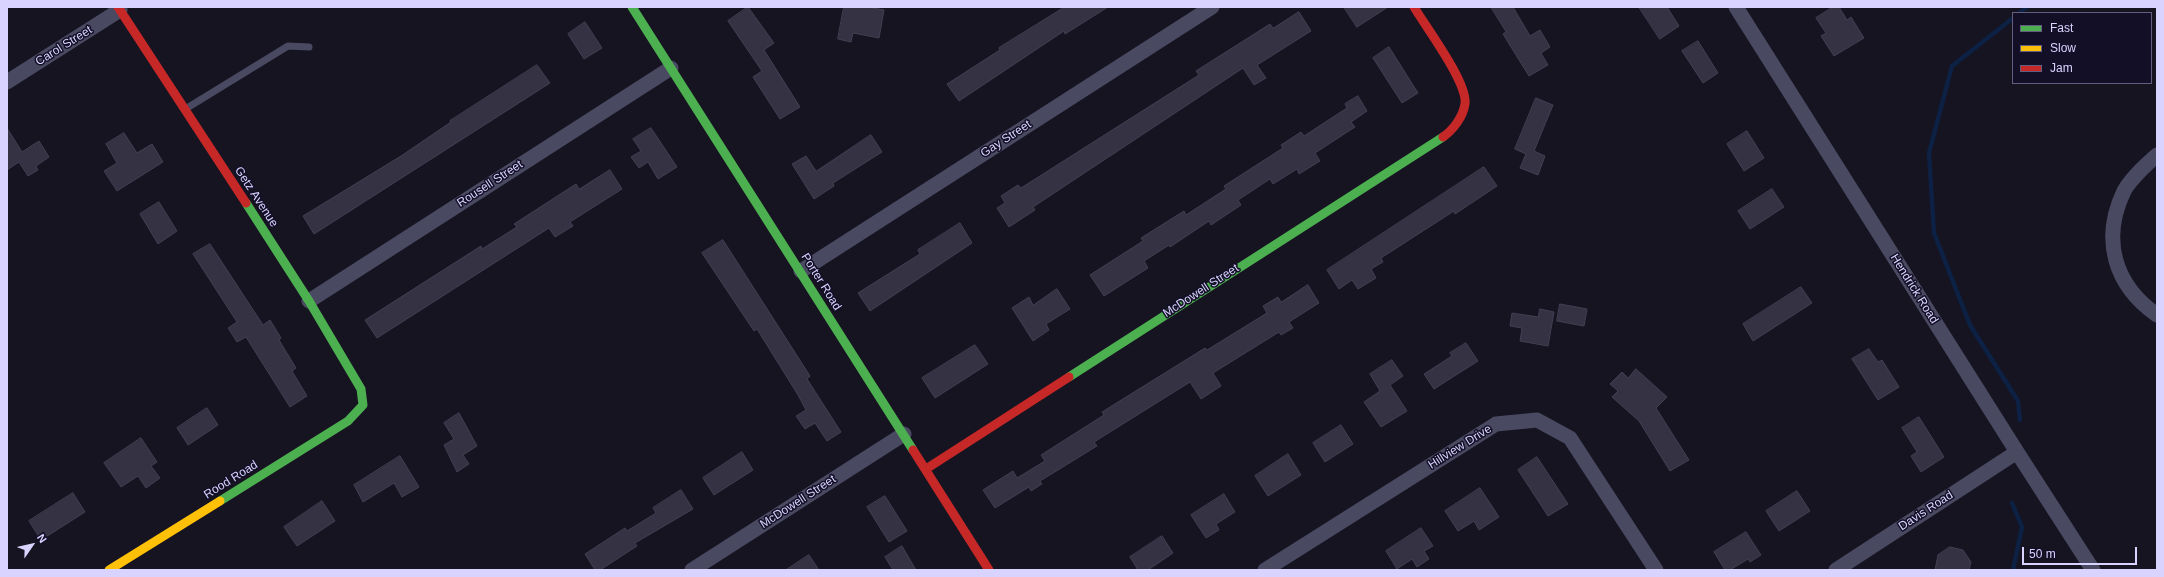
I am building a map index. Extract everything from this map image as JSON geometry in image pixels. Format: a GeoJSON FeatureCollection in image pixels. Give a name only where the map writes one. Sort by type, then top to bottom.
{"type":"FeatureCollection","features":[{"type":"Feature","properties":{"kind":"street","name":"Porter Road"},"geometry":{"type":"LineString","coordinates":[[632,7],[989,570]]}},
{"type":"Feature","properties":{"kind":"street","name":"Gay Street"},"geometry":{"type":"LineString","coordinates":[[801,272],[1212,7]]}},
{"type":"Feature","properties":{"kind":"street","name":"McDowell Street"},"geometry":{"type":"LineString","coordinates":[[926,469],[1453,130],[1465,104],[1460,80],[1414,7]]}},
{"type":"Feature","properties":{"kind":"street","name":"Hendrick Road"},"geometry":{"type":"LineString","coordinates":[[1736,7],[2016,452],[2093,570]]}},
{"type":"Feature","properties":{"kind":"street","name":"Carol Street"},"geometry":{"type":"LineString","coordinates":[[7,82],[119,9]]}},
{"type":"Feature","properties":{"kind":"street","name":"Getz Avenue"},"geometry":{"type":"LineString","coordinates":[[119,9],[309,301],[361,389],[362,405]]}},
{"type":"Feature","properties":{"kind":"street","name":"Rousell Street"},"geometry":{"type":"LineString","coordinates":[[309,301],[670,68]]}},
{"type":"Feature","properties":{"kind":"street"},"geometry":{"type":"LineString","coordinates":[[2157,155],[2145,166],[2124,191],[2116,218],[2112,253],[2130,291],[2157,315]]}},
{"type":"Feature","properties":{"kind":"street","name":"Rood Road"},"geometry":{"type":"LineString","coordinates":[[109,570],[348,421],[362,405]]}},
{"type":"Feature","properties":{"kind":"street","name":"Hillview Drive"},"geometry":{"type":"LineString","coordinates":[[1265,570],[1496,424],[1536,420],[1570,438],[1656,570]]}},
{"type":"Feature","properties":{"kind":"street","name":"McDowell Street"},"geometry":{"type":"LineString","coordinates":[[692,570],[904,434]]}},
{"type":"Feature","properties":{"kind":"street","name":"Davis Road"},"geometry":{"type":"LineString","coordinates":[[1836,570],[2016,452]]}},
{"type":"Feature","properties":{"kind":"lane"},"geometry":{"type":"LineString","coordinates":[[185,110],[288,46],[309,47]]}},
{"type":"Feature","properties":{"kind":"building"},"geometry":{"type":"Polygon","coordinates":[[[748,7],[774,43],[764,50],[800,107],[780,119],[753,77],[762,71],[728,21],[748,7]]]}},
{"type":"Feature","properties":{"kind":"building"},"geometry":{"type":"Polygon","coordinates":[[[844,7],[868,7],[884,10],[879,38],[853,33],[851,42],[838,39],[844,7]]]}},
{"type":"Feature","properties":{"kind":"building"},"geometry":{"type":"Polygon","coordinates":[[[1065,7],[1108,7],[1065,34],[1064,31],[959,101],[947,84],[1000,50],[999,48],[1065,7]]]}},
{"type":"Feature","properties":{"kind":"building"},"geometry":{"type":"Polygon","coordinates":[[[1344,7],[1388,7],[1357,27],[1344,7]]]}},
{"type":"Feature","properties":{"kind":"building"},"geometry":{"type":"Polygon","coordinates":[[[1491,7],[1513,7],[1530,36],[1540,30],[1550,47],[1541,53],[1548,65],[1529,76],[1503,34],[1506,32],[1491,7]]]}},
{"type":"Feature","properties":{"kind":"building"},"geometry":{"type":"Polygon","coordinates":[[[1639,7],[1667,7],[1679,26],[1660,39],[1639,7]]]}},
{"type":"Feature","properties":{"kind":"building"},"geometry":{"type":"Polygon","coordinates":[[[1833,7],[1839,7],[1847,20],[1851,17],[1864,38],[1834,56],[1821,36],[1826,33],[1816,18],[1833,7]]]}},
{"type":"Feature","properties":{"kind":"building"},"geometry":{"type":"Polygon","coordinates":[[[1299,12],[1311,31],[1257,65],[1266,78],[1254,85],[1243,68],[1033,207],[1035,210],[1009,227],[997,208],[1005,203],[1001,196],[1018,185],[1021,188],[1199,75],[1196,71],[1270,24],[1273,28],[1299,12]]]}},
{"type":"Feature","properties":{"kind":"building"},"geometry":{"type":"Polygon","coordinates":[[[585,22],[602,48],[584,59],[568,34],[585,22]]]}},
{"type":"Feature","properties":{"kind":"building"},"geometry":{"type":"Polygon","coordinates":[[[1698,41],[1718,73],[1703,83],[1682,51],[1698,41]]]}},
{"type":"Feature","properties":{"kind":"building"},"geometry":{"type":"Polygon","coordinates":[[[1389,47],[1418,93],[1402,103],[1373,58],[1389,47]]]}},
{"type":"Feature","properties":{"kind":"building"},"geometry":{"type":"Polygon","coordinates":[[[537,65],[550,83],[314,234],[303,216],[401,156],[451,122],[450,121],[537,65]]]}},
{"type":"Feature","properties":{"kind":"building"},"geometry":{"type":"Polygon","coordinates":[[[1358,96],[1367,111],[1351,122],[1355,127],[1315,153],[1320,161],[1299,174],[1297,169],[1273,184],[1270,179],[1238,200],[1241,205],[1211,225],[1209,221],[1170,247],[1169,245],[1144,261],[1148,268],[1104,296],[1090,275],[1143,241],[1141,238],[1184,211],[1186,215],[1226,189],[1224,186],[1283,148],[1281,145],[1301,132],[1304,136],[1347,108],[1345,104],[1358,96]]]}},
{"type":"Feature","properties":{"kind":"building"},"geometry":{"type":"Polygon","coordinates":[[[1536,98],[1553,105],[1534,151],[1545,156],[1538,175],[1520,168],[1526,154],[1515,149],[1536,98]]]}},
{"type":"Feature","properties":{"kind":"building"},"geometry":{"type":"Polygon","coordinates":[[[7,128],[22,152],[39,141],[49,157],[36,166],[38,170],[28,176],[19,162],[7,170],[7,128]]]}},
{"type":"Feature","properties":{"kind":"building"},"geometry":{"type":"Polygon","coordinates":[[[651,128],[677,167],[658,179],[648,162],[639,168],[631,157],[641,151],[633,139],[651,128]]]}},
{"type":"Feature","properties":{"kind":"building"},"geometry":{"type":"Polygon","coordinates":[[[1747,131],[1764,158],[1744,171],[1727,144],[1747,131]]]}},
{"type":"Feature","properties":{"kind":"building"},"geometry":{"type":"Polygon","coordinates":[[[124,133],[137,153],[152,144],[163,162],[117,191],[104,171],[117,163],[106,144],[124,133]]]}},
{"type":"Feature","properties":{"kind":"building"},"geometry":{"type":"Polygon","coordinates":[[[871,135],[882,152],[833,183],[834,186],[814,199],[792,164],[806,156],[816,171],[871,135]]]}},
{"type":"Feature","properties":{"kind":"building"},"geometry":{"type":"Polygon","coordinates":[[[1484,167],[1497,186],[1455,214],[1454,211],[1381,258],[1383,262],[1371,269],[1376,278],[1358,289],[1352,280],[1339,289],[1327,270],[1484,167]]]}},
{"type":"Feature","properties":{"kind":"building"},"geometry":{"type":"Polygon","coordinates":[[[610,170],[622,189],[570,222],[573,226],[555,237],[549,228],[377,338],[365,320],[481,246],[482,249],[517,227],[514,224],[576,184],[579,189],[610,170]]]}},
{"type":"Feature","properties":{"kind":"building"},"geometry":{"type":"Polygon","coordinates":[[[1772,189],[1784,207],[1750,229],[1738,211],[1772,189]]]}},
{"type":"Feature","properties":{"kind":"building"},"geometry":{"type":"Polygon","coordinates":[[[159,202],[177,231],[158,244],[140,214],[159,202]]]}},
{"type":"Feature","properties":{"kind":"building"},"geometry":{"type":"Polygon","coordinates":[[[960,223],[972,243],[870,311],[858,293],[920,254],[918,250],[960,223]]]}},
{"type":"Feature","properties":{"kind":"building"},"geometry":{"type":"Polygon","coordinates":[[[723,240],[810,376],[807,379],[841,432],[827,441],[815,423],[805,429],[796,416],[806,410],[798,395],[757,329],[754,331],[702,253],[723,240]]]}},
{"type":"Feature","properties":{"kind":"building"},"geometry":{"type":"Polygon","coordinates":[[[210,244],[263,325],[270,320],[281,338],[279,340],[296,368],[292,371],[307,396],[290,407],[246,337],[237,342],[228,328],[237,322],[193,254],[210,244]]]}},
{"type":"Feature","properties":{"kind":"building"},"geometry":{"type":"Polygon","coordinates":[[[1308,285],[1319,303],[1289,322],[1293,328],[1281,335],[1279,332],[1213,373],[1221,386],[1201,399],[1190,382],[1094,442],[1097,446],[1040,481],[1042,484],[1031,491],[1029,487],[995,508],[983,490],[1013,471],[1017,478],[1045,461],[1041,455],[1104,415],[1102,412],[1205,348],[1207,350],[1267,313],[1263,306],[1278,297],[1281,302],[1308,285]]]}},
{"type":"Feature","properties":{"kind":"building"},"geometry":{"type":"Polygon","coordinates":[[[1801,287],[1812,303],[1753,341],[1743,324],[1801,287]]]}},
{"type":"Feature","properties":{"kind":"building"},"geometry":{"type":"Polygon","coordinates":[[[1057,289],[1070,309],[1046,324],[1049,330],[1033,341],[1012,308],[1029,297],[1033,305],[1057,289]]]}},
{"type":"Feature","properties":{"kind":"building"},"geometry":{"type":"Polygon","coordinates":[[[1560,304],[1587,309],[1584,326],[1557,321],[1560,304]]]}},
{"type":"Feature","properties":{"kind":"building"},"geometry":{"type":"Polygon","coordinates":[[[1540,309],[1554,312],[1548,346],[1520,341],[1522,328],[1510,326],[1512,313],[1538,317],[1540,309]]]}},
{"type":"Feature","properties":{"kind":"building"},"geometry":{"type":"Polygon","coordinates":[[[1466,343],[1478,361],[1434,389],[1424,374],[1452,356],[1450,353],[1466,343]]]}},
{"type":"Feature","properties":{"kind":"building"},"geometry":{"type":"Polygon","coordinates":[[[975,345],[988,364],[935,398],[922,378],[975,345]]]}},
{"type":"Feature","properties":{"kind":"building"},"geometry":{"type":"Polygon","coordinates":[[[1869,349],[1878,362],[1882,360],[1899,387],[1878,400],[1852,359],[1869,349]]]}},
{"type":"Feature","properties":{"kind":"building"},"geometry":{"type":"Polygon","coordinates":[[[1392,360],[1403,376],[1390,385],[1407,411],[1381,427],[1364,402],[1380,391],[1370,374],[1392,360]]]}},
{"type":"Feature","properties":{"kind":"building"},"geometry":{"type":"Polygon","coordinates":[[[1636,369],[1667,397],[1656,408],[1689,460],[1670,471],[1639,421],[1612,397],[1618,391],[1610,384],[1622,372],[1628,378],[1636,369]]]}},
{"type":"Feature","properties":{"kind":"building"},"geometry":{"type":"Polygon","coordinates":[[[207,408],[218,425],[188,445],[177,428],[207,408]]]}},
{"type":"Feature","properties":{"kind":"building"},"geometry":{"type":"Polygon","coordinates":[[[459,413],[477,446],[463,455],[469,464],[457,472],[444,445],[454,439],[444,423],[459,413]]]}},
{"type":"Feature","properties":{"kind":"building"},"geometry":{"type":"Polygon","coordinates":[[[1919,417],[1944,457],[1921,472],[1911,456],[1917,452],[1902,428],[1919,417]]]}},
{"type":"Feature","properties":{"kind":"building"},"geometry":{"type":"Polygon","coordinates":[[[1341,425],[1353,444],[1325,462],[1313,443],[1341,425]]]}},
{"type":"Feature","properties":{"kind":"building"},"geometry":{"type":"Polygon","coordinates":[[[141,438],[157,462],[151,466],[160,478],[146,488],[138,476],[121,487],[104,463],[141,438]]]}},
{"type":"Feature","properties":{"kind":"building"},"geometry":{"type":"Polygon","coordinates":[[[742,452],[753,470],[714,495],[703,478],[742,452]]]}},
{"type":"Feature","properties":{"kind":"building"},"geometry":{"type":"Polygon","coordinates":[[[1288,454],[1301,475],[1268,496],[1255,476],[1288,454]]]}},
{"type":"Feature","properties":{"kind":"building"},"geometry":{"type":"Polygon","coordinates":[[[400,456],[419,487],[402,497],[394,483],[363,502],[354,485],[400,456]]]}},
{"type":"Feature","properties":{"kind":"building"},"geometry":{"type":"Polygon","coordinates":[[[1537,457],[1568,504],[1548,516],[1518,470],[1537,457]]]}},
{"type":"Feature","properties":{"kind":"building"},"geometry":{"type":"Polygon","coordinates":[[[1480,488],[1499,517],[1479,530],[1474,521],[1458,531],[1445,511],[1480,488]]]}},
{"type":"Feature","properties":{"kind":"building"},"geometry":{"type":"Polygon","coordinates":[[[681,490],[693,509],[635,543],[637,546],[600,570],[595,570],[585,554],[625,528],[627,531],[656,513],[653,508],[681,490]]]}},
{"type":"Feature","properties":{"kind":"building"},"geometry":{"type":"Polygon","coordinates":[[[1797,491],[1810,511],[1779,531],[1766,511],[1797,491]]]}},
{"type":"Feature","properties":{"kind":"building"},"geometry":{"type":"Polygon","coordinates":[[[73,493],[85,512],[41,540],[29,521],[73,493]]]}},
{"type":"Feature","properties":{"kind":"building"},"geometry":{"type":"Polygon","coordinates":[[[1224,494],[1235,512],[1216,524],[1219,530],[1206,538],[1191,515],[1224,494]]]}},
{"type":"Feature","properties":{"kind":"building"},"geometry":{"type":"Polygon","coordinates":[[[885,496],[907,531],[889,542],[867,507],[885,496]]]}},
{"type":"Feature","properties":{"kind":"building"},"geometry":{"type":"Polygon","coordinates":[[[322,501],[335,521],[297,546],[284,527],[322,501]]]}},
{"type":"Feature","properties":{"kind":"building"},"geometry":{"type":"Polygon","coordinates":[[[1421,528],[1433,546],[1424,551],[1429,559],[1417,567],[1412,559],[1397,569],[1386,551],[1421,528]]]}},
{"type":"Feature","properties":{"kind":"building"},"geometry":{"type":"Polygon","coordinates":[[[1746,532],[1761,555],[1750,562],[1748,559],[1730,570],[1725,570],[1714,552],[1746,532]]]}},
{"type":"Feature","properties":{"kind":"building"},"geometry":{"type":"Polygon","coordinates":[[[1162,536],[1173,553],[1148,570],[1138,570],[1130,557],[1162,536]]]}},
{"type":"Feature","properties":{"kind":"building"},"geometry":{"type":"Polygon","coordinates":[[[902,546],[916,570],[893,570],[885,557],[902,546]]]}},
{"type":"Feature","properties":{"kind":"building"},"geometry":{"type":"Polygon","coordinates":[[[1950,547],[1963,550],[1971,562],[1969,570],[1935,570],[1938,555],[1950,547]]]}},
{"type":"Feature","properties":{"kind":"building"},"geometry":{"type":"Polygon","coordinates":[[[809,555],[819,570],[786,570],[809,555]]]}},
{"type":"Feature","properties":{"kind":"waterway"},"geometry":{"type":"LineString","coordinates":[[2020,12],[2027,7]]}},
{"type":"Feature","properties":{"kind":"waterway"},"geometry":{"type":"LineString","coordinates":[[2012,19],[1952,66],[1929,153],[1934,233],[1970,325],[2018,401],[2020,420]]}},
{"type":"Feature","properties":{"kind":"waterway"},"geometry":{"type":"LineString","coordinates":[[2012,503],[2022,527],[2013,570]]}},
{"type":"Feature","properties":{"kind":"traffic: fast"},"geometry":{"type":"LineString","coordinates":[[632,7],[913,450]]}},
{"type":"Feature","properties":{"kind":"traffic: fast"},"geometry":{"type":"LineString","coordinates":[[1069,377],[1443,137]]}},
{"type":"Feature","properties":{"kind":"traffic: fast"},"geometry":{"type":"LineString","coordinates":[[220,501],[348,421],[363,405],[361,389],[309,301],[246,203]]}},
{"type":"Feature","properties":{"kind":"traffic: slow"},"geometry":{"type":"LineString","coordinates":[[109,570],[220,501]]}},
{"type":"Feature","properties":{"kind":"traffic: jam"},"geometry":{"type":"LineString","coordinates":[[118,7],[246,203]]}},
{"type":"Feature","properties":{"kind":"traffic: jam"},"geometry":{"type":"LineString","coordinates":[[1414,7],[1453,69],[1464,95],[1465,104],[1462,114],[1454,127],[1443,137]]}},
{"type":"Feature","properties":{"kind":"traffic: jam"},"geometry":{"type":"LineString","coordinates":[[926,469],[1069,377]]}},
{"type":"Feature","properties":{"kind":"traffic: jam"},"geometry":{"type":"LineString","coordinates":[[913,450],[989,570]]}}]}
